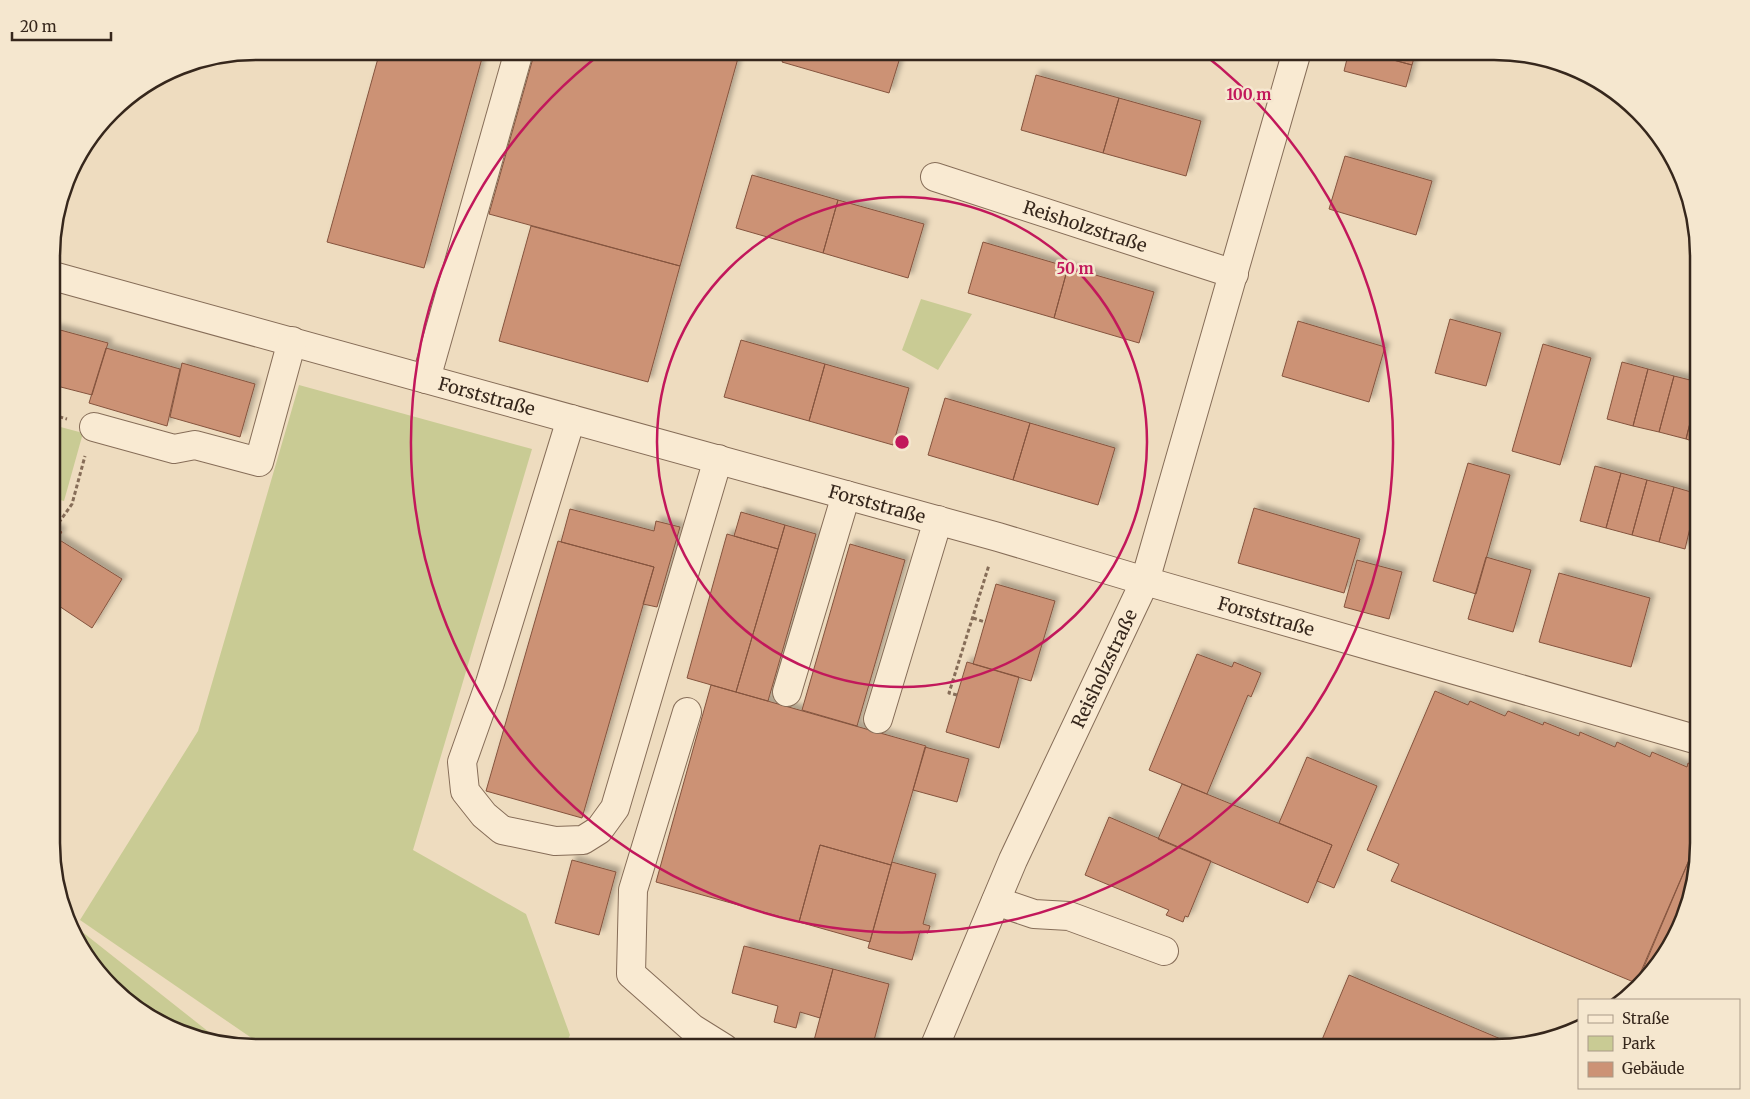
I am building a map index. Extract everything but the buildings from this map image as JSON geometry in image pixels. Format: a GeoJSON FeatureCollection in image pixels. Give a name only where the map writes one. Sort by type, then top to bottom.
{"type":"FeatureCollection","features":[{"type":"Feature","properties":{"kind":"street"},"geometry":{"type":"LineString","coordinates":[[426,379],[516,60]]}},
{"type":"Feature","properties":{"kind":"street","name":"Reisholzstraße"},"geometry":{"type":"LineString","coordinates":[[938,1039],[1017,851],[1145,581],[1294,60]]}},
{"type":"Feature","properties":{"kind":"street","name":"Reisholzstraße"},"geometry":{"type":"LineString","coordinates":[[935,177],[1234,274]]}},
{"type":"Feature","properties":{"kind":"street","name":"Forststraße"},"geometry":{"type":"LineString","coordinates":[[60,278],[938,520],[1145,581],[1690,734]]}},
{"type":"Feature","properties":{"kind":"street"},"geometry":{"type":"LineString","coordinates":[[94,427],[174,449],[195,445],[259,462],[292,341]]}},
{"type":"Feature","properties":{"kind":"street"},"geometry":{"type":"LineString","coordinates":[[571,419],[490,683],[462,762],[465,790],[484,815],[502,830],[555,841],[583,840],[599,830],[615,808],[718,459]]}},
{"type":"Feature","properties":{"kind":"street"},"geometry":{"type":"LineString","coordinates":[[786,692],[846,495]]}},
{"type":"Feature","properties":{"kind":"street"},"geometry":{"type":"LineString","coordinates":[[878,719],[938,520]]}},
{"type":"Feature","properties":{"kind":"street"},"geometry":{"type":"LineString","coordinates":[[687,712],[633,890],[631,974],[692,1028],[710,1039]]}},
{"type":"Feature","properties":{"kind":"street"},"geometry":{"type":"LineString","coordinates":[[996,901],[1034,914],[1069,916],[1164,951]]}},
{"type":"Feature","properties":{"kind":"path"},"geometry":{"type":"LineString","coordinates":[[60,521],[72,504],[94,427]]}},
{"type":"Feature","properties":{"kind":"path"},"geometry":{"type":"LineString","coordinates":[[957,695],[949,693],[990,562]]}},
{"type":"Feature","properties":{"kind":"path"},"geometry":{"type":"LineString","coordinates":[[973,618],[985,622]]}},
{"type":"Feature","properties":{"kind":"green space"},"geometry":{"type":"Polygon","coordinates":[[[921,299],[972,314],[938,370],[902,350],[921,299]]]}},
{"type":"Feature","properties":{"kind":"green space"},"geometry":{"type":"Polygon","coordinates":[[[299,385],[532,449],[413,850],[526,914],[570,1035],[568,1039],[253,1039],[80,920],[198,731],[299,385]]]}},
{"type":"Feature","properties":{"kind":"green space"},"geometry":{"type":"Polygon","coordinates":[[[60,427],[83,433],[64,501],[60,500],[60,427]]]}},
{"type":"Feature","properties":{"kind":"green space"},"geometry":{"type":"Polygon","coordinates":[[[80,930],[210,1033],[193,1029],[169,1019],[137,999],[117,982],[100,962],[80,930]]]}}]}
